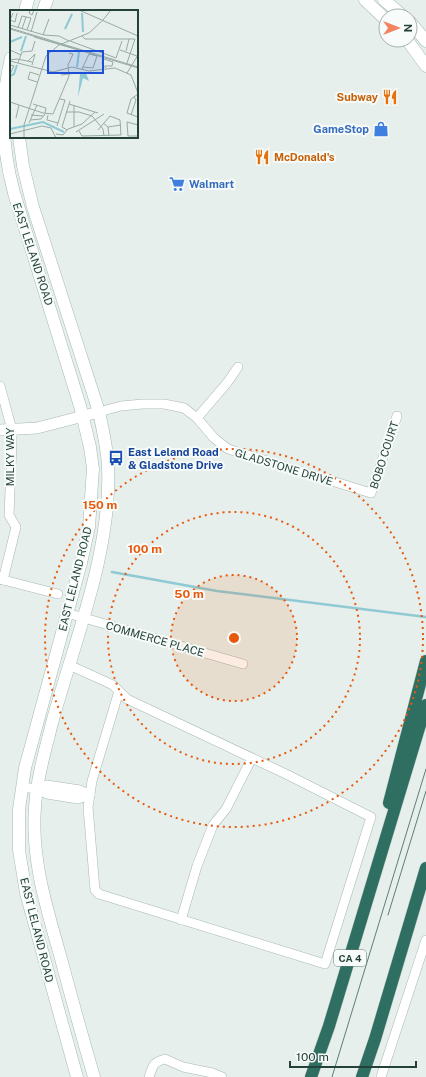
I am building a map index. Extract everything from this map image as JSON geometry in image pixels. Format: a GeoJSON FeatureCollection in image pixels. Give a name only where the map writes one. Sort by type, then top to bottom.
{"type":"FeatureCollection","features":[{"type":"Feature","properties":{"kind":"highway"},"geometry":{"type":"LineString","coordinates":[[386,838],[387,809],[426,661]]}},
{"type":"Feature","properties":{"kind":"highway","name":"CA 4"},"geometry":{"type":"LineString","coordinates":[[311,1077],[329,1026],[426,705]]}},
{"type":"Feature","properties":{"kind":"highway"},"geometry":{"type":"LineString","coordinates":[[362,1077],[375,1039],[426,868]]}},
{"type":"Feature","properties":{"kind":"main road"},"geometry":{"type":"LineString","coordinates":[[25,10],[28,0]]}},
{"type":"Feature","properties":{"kind":"main road"},"geometry":{"type":"LineString","coordinates":[[43,10],[47,0]]}},
{"type":"Feature","properties":{"kind":"main road"},"geometry":{"type":"LineString","coordinates":[[366,0],[378,12]]}},
{"type":"Feature","properties":{"kind":"main road"},"geometry":{"type":"LineString","coordinates":[[384,0],[394,8]]}},
{"type":"Feature","properties":{"kind":"main road"},"geometry":{"type":"LineString","coordinates":[[418,32],[426,41]]}},
{"type":"Feature","properties":{"kind":"main road"},"geometry":{"type":"LineString","coordinates":[[413,48],[426,66]]}},
{"type":"Feature","properties":{"kind":"main road","name":"EAST LELAND ROAD"},"geometry":{"type":"LineString","coordinates":[[10,62],[6,79],[3,109],[4,143],[8,168],[14,193],[83,417],[90,447],[93,469],[87,535],[35,727],[25,768],[19,809],[19,850],[26,893],[77,1077]]}},
{"type":"Feature","properties":{"kind":"main road","name":"EAST LELAND ROAD"},"geometry":{"type":"LineString","coordinates":[[19,138],[23,166],[33,207],[99,412],[106,440],[108,495],[101,546],[83,618],[39,775],[35,808],[35,849],[41,887],[94,1077]]}},
{"type":"Feature","properties":{"kind":"street"},"geometry":{"type":"LineString","coordinates":[[197,418],[227,384],[238,367]]}},
{"type":"Feature","properties":{"kind":"street","name":"MILKY WAY"},"geometry":{"type":"LineString","coordinates":[[0,386],[12,430],[9,515],[16,527],[2,579]]}},
{"type":"Feature","properties":{"kind":"street","name":"GLADSTONE DRIVE"},"geometry":{"type":"LineString","coordinates":[[0,430],[37,428],[121,406],[164,404],[184,408],[197,418],[214,438],[228,450],[371,493]]}},
{"type":"Feature","properties":{"kind":"street","name":"BOBO COURT"},"geometry":{"type":"LineString","coordinates":[[371,493],[397,416]]}},
{"type":"Feature","properties":{"kind":"street"},"geometry":{"type":"LineString","coordinates":[[2,579],[58,594]]}},
{"type":"Feature","properties":{"kind":"street","name":"COMMERCE PLACE"},"geometry":{"type":"LineString","coordinates":[[67,613],[243,664]]}},
{"type":"Feature","properties":{"kind":"street"},"geometry":{"type":"LineString","coordinates":[[69,665],[113,685],[119,691],[127,699],[252,758],[371,817],[325,964],[99,894],[95,890],[88,807],[92,780],[119,691]]}},
{"type":"Feature","properties":{"kind":"street"},"geometry":{"type":"LineString","coordinates":[[181,920],[197,866],[213,825],[226,809],[252,758]]}},
{"type":"Feature","properties":{"kind":"street"},"geometry":{"type":"LineString","coordinates":[[22,787],[37,789],[47,794],[78,799],[90,795]]}},
{"type":"Feature","properties":{"kind":"street"},"geometry":{"type":"LineString","coordinates":[[381,1077],[426,940]]}},
{"type":"Feature","properties":{"kind":"street"},"geometry":{"type":"LineString","coordinates":[[149,1077],[153,1066],[157,1061],[165,1059],[183,1068],[212,1073],[222,1077]]}},
{"type":"Feature","properties":{"kind":"waterway"},"geometry":{"type":"LineString","coordinates":[[112,572],[217,591],[426,617]]}},
{"type":"Feature","properties":{"kind":"tram line"},"geometry":{"type":"LineString","coordinates":[[332,1077],[426,769]]}},
{"type":"Feature","properties":{"kind":"tram line"},"geometry":{"type":"LineString","coordinates":[[388,915],[426,791]]}},
{"type":"Feature","properties":{"kind":"place","name":"Subway"},"geometry":{"type":"Point","coordinates":[390,97]}},
{"type":"Feature","properties":{"kind":"place","name":"GameStop"},"geometry":{"type":"Point","coordinates":[381,129]}},
{"type":"Feature","properties":{"kind":"place","name":"McDonald's"},"geometry":{"type":"Point","coordinates":[262,157]}},
{"type":"Feature","properties":{"kind":"place","name":"Walmart"},"geometry":{"type":"Point","coordinates":[177,184]}},
{"type":"Feature","properties":{"kind":"place","name":"East Leland Road & Gladstone Drive"},"geometry":{"type":"Point","coordinates":[116,458]}}]}
